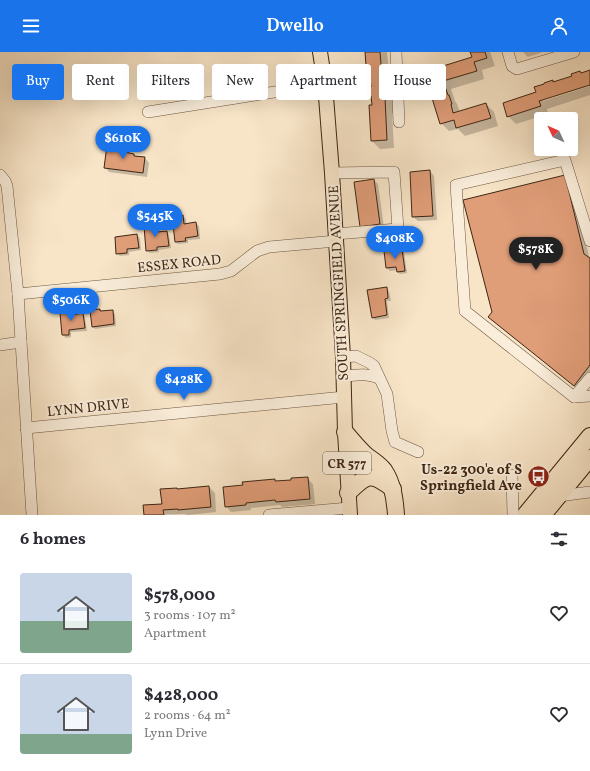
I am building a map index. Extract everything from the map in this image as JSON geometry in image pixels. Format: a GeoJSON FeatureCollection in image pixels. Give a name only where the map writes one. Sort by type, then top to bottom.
{"type":"FeatureCollection","features":[{"type":"Feature","properties":{"kind":"highway"},"geometry":{"type":"LineString","coordinates":[[345,432],[363,452],[385,472],[393,488],[396,515]]}},
{"type":"Feature","properties":{"kind":"highway"},"geometry":{"type":"LineString","coordinates":[[525,515],[590,436]]}},
{"type":"Feature","properties":{"kind":"highway"},"geometry":{"type":"LineString","coordinates":[[543,515],[590,458]]}},
{"type":"Feature","properties":{"kind":"highway"},"geometry":{"type":"LineString","coordinates":[[349,505],[358,483],[366,478],[370,477],[379,479],[393,488]]}},
{"type":"Feature","properties":{"kind":"main road","name":"SOUTH SPRINGFIELD AVENUE"},"geometry":{"type":"LineString","coordinates":[[320,52],[322,64]]}},
{"type":"Feature","properties":{"kind":"main road","name":"SOUTH SPRINGFIELD AVENUE"},"geometry":{"type":"LineString","coordinates":[[326,100],[343,357],[349,505]]}},
{"type":"Feature","properties":{"kind":"street"},"geometry":{"type":"LineString","coordinates":[[396,52],[399,122]]}},
{"type":"Feature","properties":{"kind":"street"},"geometry":{"type":"LineString","coordinates":[[508,52],[512,66],[517,69],[574,52]]}},
{"type":"Feature","properties":{"kind":"street"},"geometry":{"type":"LineString","coordinates":[[148,112],[276,92]]}},
{"type":"Feature","properties":{"kind":"street"},"geometry":{"type":"LineString","coordinates":[[590,241],[564,160],[456,185],[465,311],[574,397],[590,396]]}},
{"type":"Feature","properties":{"kind":"street","name":"ESSEX ROAD"},"geometry":{"type":"LineString","coordinates":[[18,294],[220,274],[231,271],[257,251],[269,247],[398,229],[394,172],[332,173]]}},
{"type":"Feature","properties":{"kind":"street"},"geometry":{"type":"LineString","coordinates":[[0,175],[7,186],[18,294],[32,515]]}},
{"type":"Feature","properties":{"kind":"street"},"geometry":{"type":"LineString","coordinates":[[0,344],[21,342]]}},
{"type":"Feature","properties":{"kind":"street"},"geometry":{"type":"LineString","coordinates":[[343,357],[356,356],[374,366],[387,394],[395,442],[418,452]]}},
{"type":"Feature","properties":{"kind":"street"},"geometry":{"type":"LineString","coordinates":[[344,376],[364,374],[379,378]]}},
{"type":"Feature","properties":{"kind":"street"},"geometry":{"type":"LineString","coordinates":[[574,397],[590,378]]}},
{"type":"Feature","properties":{"kind":"street","name":"LYNN DRIVE"},"geometry":{"type":"LineString","coordinates":[[26,428],[344,397]]}},
{"type":"Feature","properties":{"kind":"street"},"geometry":{"type":"LineString","coordinates":[[512,475],[513,515]]}},
{"type":"Feature","properties":{"kind":"street"},"geometry":{"type":"LineString","coordinates":[[559,496],[590,492]]}},
{"type":"Feature","properties":{"kind":"street"},"geometry":{"type":"LineString","coordinates":[[268,515],[349,505]]}},
{"type":"Feature","properties":{"kind":"building"},"geometry":{"type":"Polygon","coordinates":[[[365,52],[380,52],[381,64],[379,64],[379,100],[385,100],[387,140],[371,141],[369,105],[372,105],[371,64],[366,64],[365,52]]]}},
{"type":"Feature","properties":{"kind":"building"},"geometry":{"type":"Polygon","coordinates":[[[470,52],[485,52],[487,58],[474,62],[477,71],[446,80],[446,65],[472,57],[470,52]]]}},
{"type":"Feature","properties":{"kind":"building"},"geometry":{"type":"Polygon","coordinates":[[[590,70],[590,85],[539,101],[541,106],[507,117],[503,103],[536,92],[534,87],[544,83],[553,80],[553,82],[572,76],[571,74],[580,71],[581,73],[590,70]]]}},
{"type":"Feature","properties":{"kind":"building"},"geometry":{"type":"Polygon","coordinates":[[[446,89],[452,104],[453,113],[486,103],[491,118],[456,128],[454,120],[440,124],[433,100],[446,100],[446,89]]]}},
{"type":"Feature","properties":{"kind":"building"},"geometry":{"type":"Polygon","coordinates":[[[107,145],[123,147],[122,150],[126,150],[125,152],[134,154],[134,156],[145,157],[143,173],[104,168],[107,145]]]}},
{"type":"Feature","properties":{"kind":"building"},"geometry":{"type":"Polygon","coordinates":[[[430,170],[433,216],[412,217],[410,172],[430,170]]]}},
{"type":"Feature","properties":{"kind":"building"},"geometry":{"type":"Polygon","coordinates":[[[565,175],[584,254],[590,258],[590,365],[574,386],[488,317],[492,312],[463,200],[565,175]]]}},
{"type":"Feature","properties":{"kind":"building"},"geometry":{"type":"Polygon","coordinates":[[[374,179],[380,224],[360,227],[354,182],[374,179]]]}},
{"type":"Feature","properties":{"kind":"building"},"geometry":{"type":"Polygon","coordinates":[[[183,215],[184,224],[196,222],[198,236],[185,238],[186,241],[175,242],[172,216],[183,215]]]}},
{"type":"Feature","properties":{"kind":"building"},"geometry":{"type":"Polygon","coordinates":[[[156,225],[157,232],[167,231],[169,246],[157,247],[157,250],[146,251],[144,226],[156,225]]]}},
{"type":"Feature","properties":{"kind":"building"},"geometry":{"type":"Polygon","coordinates":[[[137,234],[139,248],[127,249],[127,253],[116,254],[115,237],[137,234]]]}},
{"type":"Feature","properties":{"kind":"building"},"geometry":{"type":"Polygon","coordinates":[[[402,249],[405,271],[397,272],[396,267],[386,268],[384,251],[402,249]]]}},
{"type":"Feature","properties":{"kind":"building"},"geometry":{"type":"Polygon","coordinates":[[[387,287],[388,298],[385,299],[387,315],[372,318],[367,290],[387,287]]]}},
{"type":"Feature","properties":{"kind":"building"},"geometry":{"type":"Polygon","coordinates":[[[100,309],[100,311],[113,310],[114,324],[92,327],[90,310],[100,309]]]}},
{"type":"Feature","properties":{"kind":"building"},"geometry":{"type":"Polygon","coordinates":[[[71,312],[71,315],[83,313],[85,328],[69,330],[69,335],[62,335],[60,313],[71,312]]]}},
{"type":"Feature","properties":{"kind":"building"},"geometry":{"type":"Polygon","coordinates":[[[308,477],[310,499],[276,502],[275,500],[225,507],[223,487],[243,485],[242,482],[275,479],[275,481],[291,480],[291,478],[308,477]]]}},
{"type":"Feature","properties":{"kind":"building"},"geometry":{"type":"Polygon","coordinates":[[[209,486],[211,507],[163,510],[164,515],[144,515],[143,505],[162,504],[160,489],[209,486]]]}},
{"type":"Feature","properties":{"kind":"place","name":"Us-22 300'e of S Springfield Ave"},"geometry":{"type":"Point","coordinates":[538,477]}}]}
